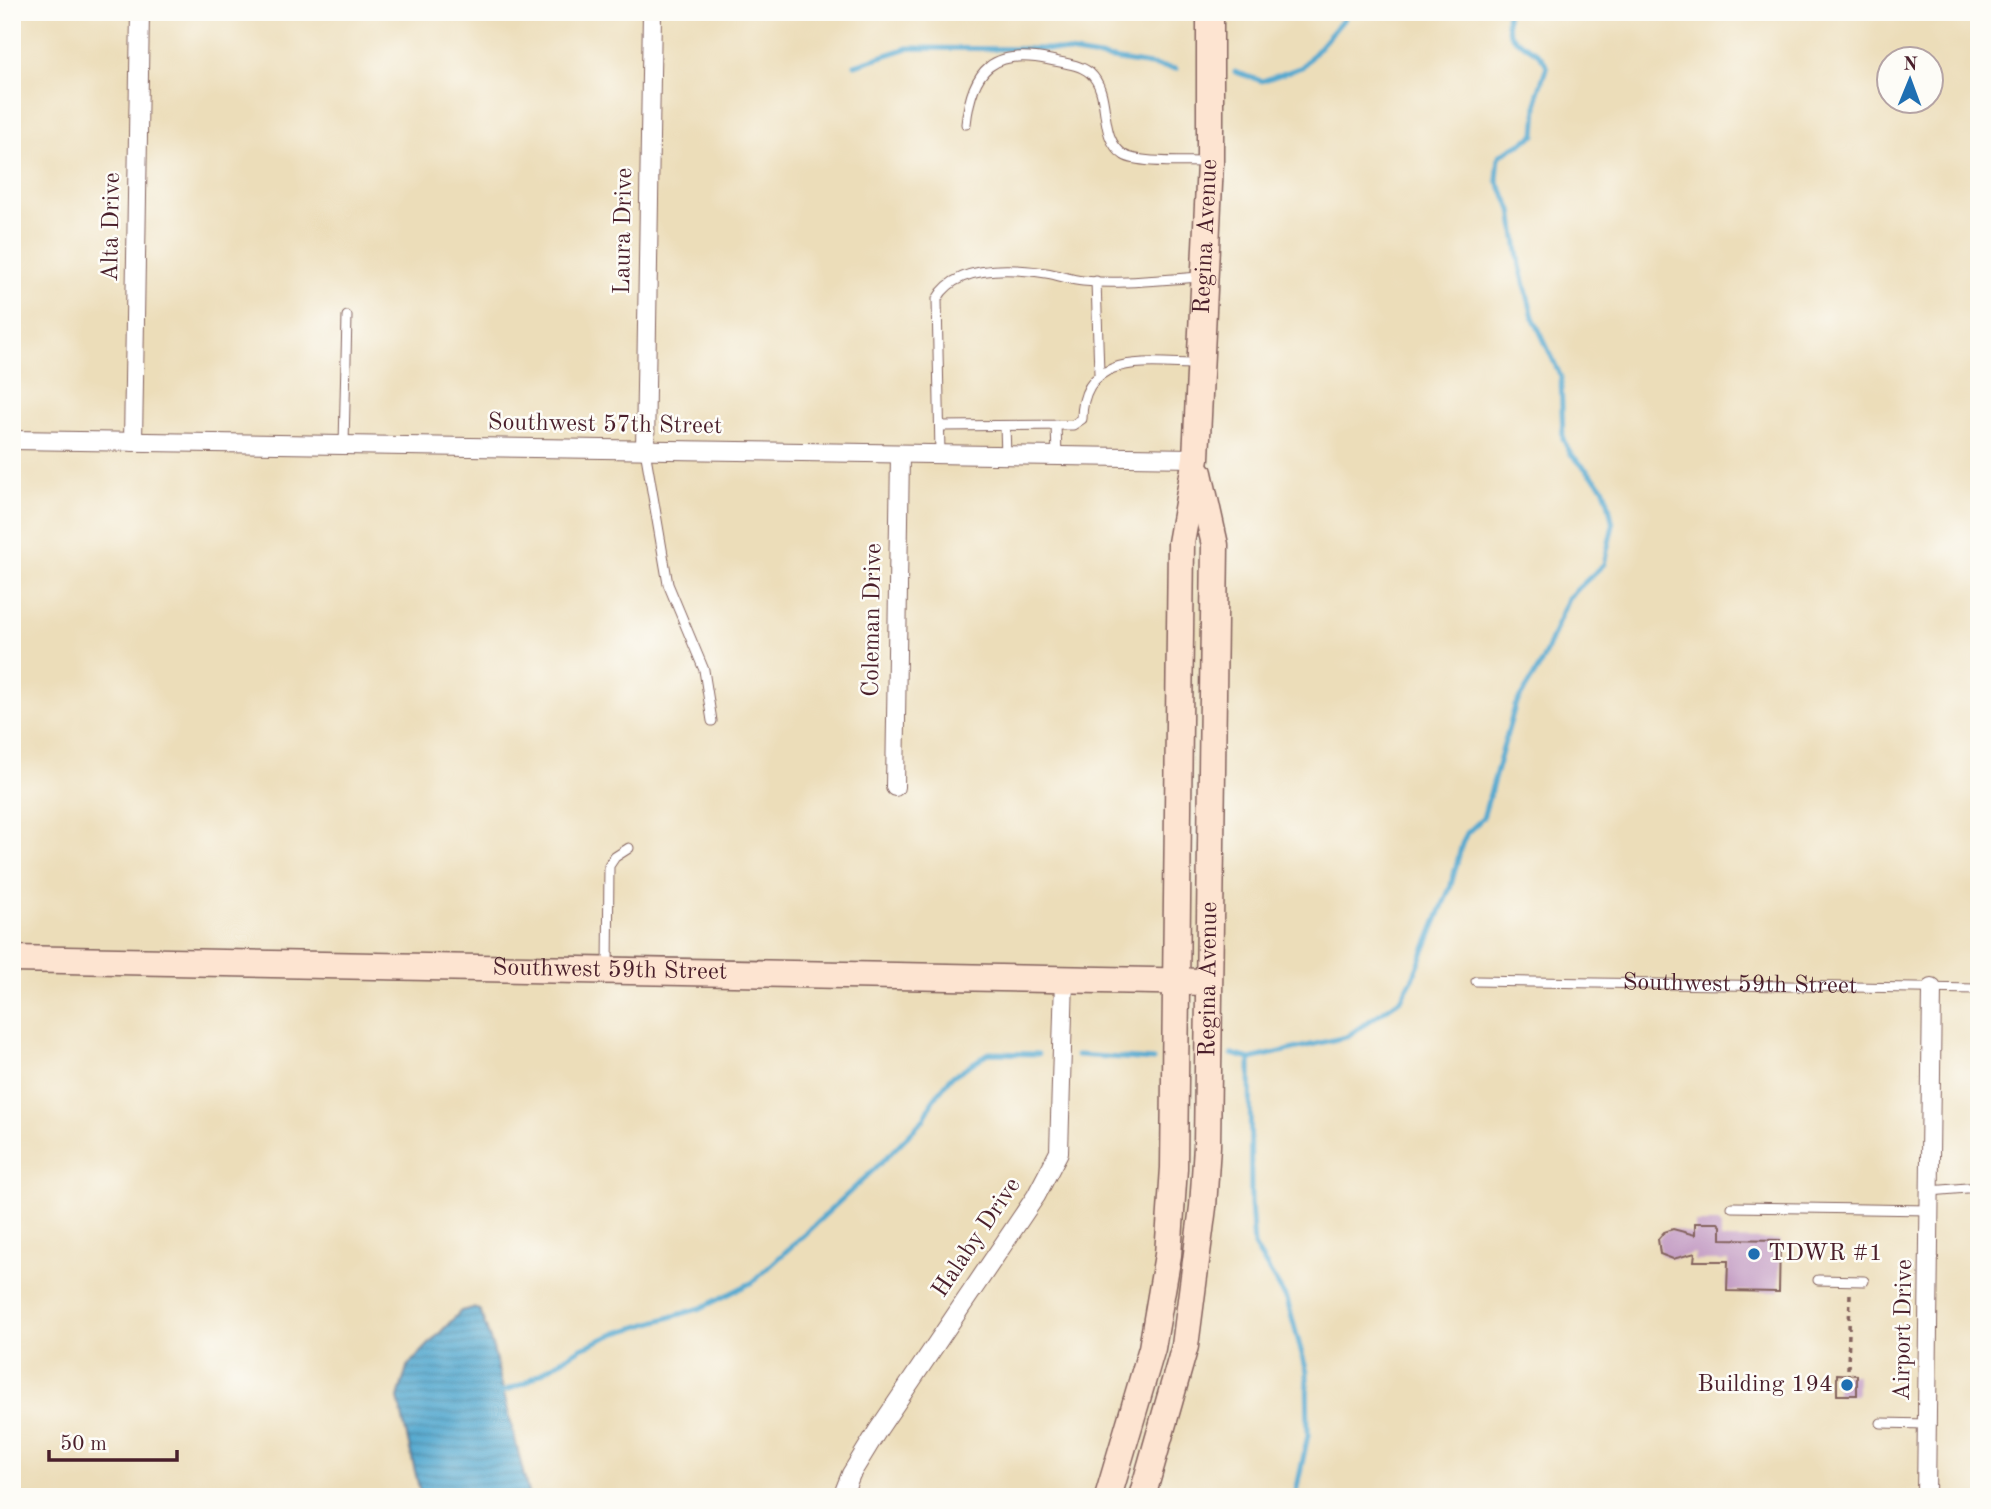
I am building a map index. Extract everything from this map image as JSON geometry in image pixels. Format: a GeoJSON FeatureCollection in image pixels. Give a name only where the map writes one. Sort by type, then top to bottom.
{"type":"FeatureCollection","features":[{"type":"Feature","properties":{"kind":"main road","name":"Regina Avenue"},"geometry":{"type":"LineString","coordinates":[[1108,1497],[1152,1348],[1168,1255],[1174,1168],[1181,542],[1196,458],[1210,163],[1210,12]]}},
{"type":"Feature","properties":{"kind":"main road","name":"Regina Avenue"},"geometry":{"type":"LineString","coordinates":[[1142,1497],[1185,1346],[1194,1288],[1207,1146],[1207,982],[1215,545],[1196,458]]}},
{"type":"Feature","properties":{"kind":"main road","name":"Southwest 59th Street"},"geometry":{"type":"LineString","coordinates":[[12,959],[1207,982]]}},
{"type":"Feature","properties":{"kind":"street","name":"Alta Drive"},"geometry":{"type":"LineString","coordinates":[[133,442],[140,12]]}},
{"type":"Feature","properties":{"kind":"street","name":"Laura Drive"},"geometry":{"type":"LineString","coordinates":[[645,450],[652,12]]}},
{"type":"Feature","properties":{"kind":"street","name":"Southwest 57th Street"},"geometry":{"type":"LineString","coordinates":[[12,440],[1196,458]]}},
{"type":"Feature","properties":{"kind":"street","name":"Coleman Drive"},"geometry":{"type":"LineString","coordinates":[[895,787],[900,454]]}},
{"type":"Feature","properties":{"kind":"street","name":"Halaby Drive"},"geometry":{"type":"LineString","coordinates":[[842,1497],[851,1474],[878,1430],[1037,1196],[1059,1152],[1064,979]]}},
{"type":"Feature","properties":{"kind":"street","name":"Airport Drive"},"geometry":{"type":"LineString","coordinates":[[1926,1497],[1932,988]]}},
{"type":"Feature","properties":{"kind":"lane"},"geometry":{"type":"LineString","coordinates":[[965,124],[970,96],[982,70],[1004,57],[1045,59],[1073,65],[1088,72],[1097,81],[1110,135],[1124,156],[1141,160],[1210,163]]}},
{"type":"Feature","properties":{"kind":"lane"},"geometry":{"type":"LineString","coordinates":[[940,454],[937,299],[943,288],[955,279],[998,271],[1049,273],[1096,281],[1205,277]]}},
{"type":"Feature","properties":{"kind":"lane"},"geometry":{"type":"LineString","coordinates":[[1096,281],[1099,373]]}},
{"type":"Feature","properties":{"kind":"lane"},"geometry":{"type":"LineString","coordinates":[[344,446],[346,316]]}},
{"type":"Feature","properties":{"kind":"lane"},"geometry":{"type":"LineString","coordinates":[[940,426],[1073,425],[1082,419],[1082,401],[1089,385],[1099,373],[1137,363],[1201,364]]}},
{"type":"Feature","properties":{"kind":"lane"},"geometry":{"type":"LineString","coordinates":[[1056,425],[1057,456]]}},
{"type":"Feature","properties":{"kind":"lane"},"geometry":{"type":"LineString","coordinates":[[1005,426],[1006,455]]}},
{"type":"Feature","properties":{"kind":"lane"},"geometry":{"type":"LineString","coordinates":[[645,450],[668,584],[704,670],[712,721]]}},
{"type":"Feature","properties":{"kind":"lane"},"geometry":{"type":"LineString","coordinates":[[608,971],[609,866],[615,857],[629,848]]}},
{"type":"Feature","properties":{"kind":"lane","name":"Southwest 59th Street"},"geometry":{"type":"LineString","coordinates":[[1476,981],[1979,989]]}},
{"type":"Feature","properties":{"kind":"lane"},"geometry":{"type":"LineString","coordinates":[[1732,1207],[1930,1201],[1979,1187]]}},
{"type":"Feature","properties":{"kind":"lane"},"geometry":{"type":"LineString","coordinates":[[1818,1280],[1864,1281]]}},
{"type":"Feature","properties":{"kind":"lane"},"geometry":{"type":"LineString","coordinates":[[1881,1423],[1927,1424]]}},
{"type":"Feature","properties":{"kind":"path"},"geometry":{"type":"LineString","coordinates":[[1848,1369],[1850,1293]]}},
{"type":"Feature","properties":{"kind":"water"},"geometry":{"type":"Polygon","coordinates":[[[473,1308],[480,1310],[493,1348],[529,1497],[421,1497],[398,1398],[407,1367],[461,1311],[473,1308]]]}},
{"type":"Feature","properties":{"kind":"building","name":"TDWR #1"},"geometry":{"type":"Polygon","coordinates":[[[1695,1223],[1718,1223],[1721,1226],[1721,1239],[1780,1240],[1779,1292],[1727,1291],[1728,1261],[1694,1261],[1695,1253],[1673,1259],[1660,1254],[1658,1239],[1664,1232],[1673,1229],[1695,1235],[1695,1223]]]}},
{"type":"Feature","properties":{"kind":"building","name":"Building 194"},"geometry":{"type":"Polygon","coordinates":[[[1837,1374],[1857,1375],[1857,1395],[1837,1395],[1837,1374]]]}},
{"type":"Feature","properties":{"kind":"waterway"},"geometry":{"type":"LineString","coordinates":[[1235,72],[1262,81],[1302,67],[1350,12]]}},
{"type":"Feature","properties":{"kind":"waterway"},"geometry":{"type":"LineString","coordinates":[[1295,1497],[1308,1435],[1307,1372],[1287,1300],[1254,1246],[1251,1204],[1250,1059],[1346,1037],[1401,999],[1413,978],[1451,885],[1462,844],[1467,833],[1483,818],[1515,706],[1540,666],[1568,598],[1604,564],[1613,525],[1603,487],[1570,453],[1563,439],[1561,377],[1533,317],[1520,266],[1512,210],[1497,180],[1499,156],[1535,135],[1538,92],[1547,66],[1541,57],[1509,33],[1508,12]]}},
{"type":"Feature","properties":{"kind":"waterway"},"geometry":{"type":"LineString","coordinates":[[855,65],[908,48],[1049,49],[1176,69]]}},
{"type":"Feature","properties":{"kind":"waterway"},"geometry":{"type":"LineString","coordinates":[[501,1397],[502,1392],[525,1383],[581,1348],[617,1333],[701,1308],[753,1282],[882,1162],[924,1119],[933,1100],[951,1077],[989,1053],[1038,1054]]}},
{"type":"Feature","properties":{"kind":"waterway"},"geometry":{"type":"LineString","coordinates":[[1232,1054],[1250,1059]]}},
{"type":"Feature","properties":{"kind":"waterway"},"geometry":{"type":"LineString","coordinates":[[1077,1055],[1153,1060]]}},
{"type":"Feature","properties":{"kind":"place","name":"TDWR #1"},"geometry":{"type":"Point","coordinates":[1754,1254]}},
{"type":"Feature","properties":{"kind":"place","name":"Building 194"},"geometry":{"type":"Point","coordinates":[1847,1385]}}]}
